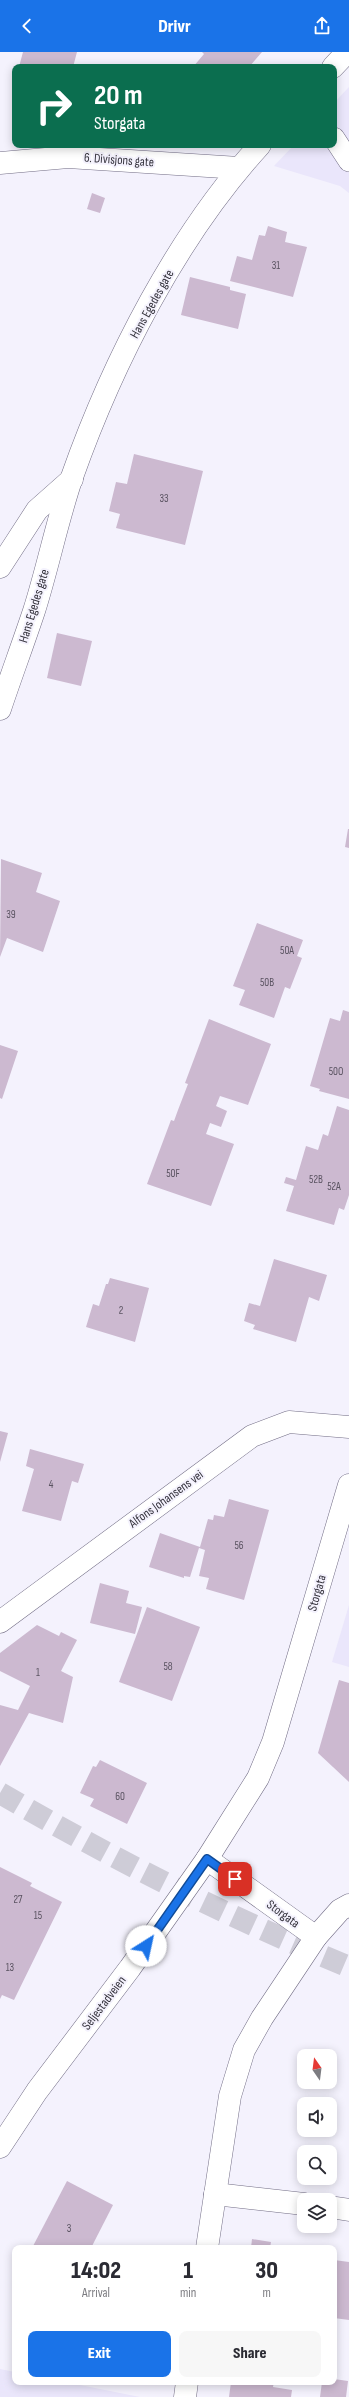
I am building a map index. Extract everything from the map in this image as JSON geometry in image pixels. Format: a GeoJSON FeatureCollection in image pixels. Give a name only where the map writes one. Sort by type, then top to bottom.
{"type":"FeatureCollection","features":[{"type":"Feature","properties":{"kind":"street"},"geometry":{"type":"LineString","coordinates":[[336,64],[347,52]]}},
{"type":"Feature","properties":{"kind":"street","name":"Hans Egedes gate"},"geometry":{"type":"LineString","coordinates":[[0,709],[34,611],[72,479],[102,398],[151,300],[207,212],[239,168],[257,148]]}},
{"type":"Feature","properties":{"kind":"street","name":"6. Divisjons gate"},"geometry":{"type":"LineString","coordinates":[[0,163],[68,157],[239,168]]}},
{"type":"Feature","properties":{"kind":"street","name":"Hans Egedes gate"},"geometry":{"type":"LineString","coordinates":[[0,567],[37,510],[72,479]]}},
{"type":"Feature","properties":{"kind":"street","name":"Alfons Johansens vei"},"geometry":{"type":"LineString","coordinates":[[0,1622],[252,1436],[289,1422],[349,1427]]}},
{"type":"Feature","properties":{"kind":"street","name":"Storgata"},"geometry":{"type":"LineString","coordinates":[[316,1937],[207,1859],[258,1778],[273,1742],[349,1485]]}},
{"type":"Feature","properties":{"kind":"street","name":"Seljestadveien"},"geometry":{"type":"LineString","coordinates":[[0,2147],[38,2091],[130,1968],[207,1859]]}},
{"type":"Feature","properties":{"kind":"street"},"geometry":{"type":"LineString","coordinates":[[207,2245],[230,2096],[244,2050],[262,2018],[316,1937],[340,1910],[349,1905]]}},
{"type":"Feature","properties":{"kind":"street"},"geometry":{"type":"LineString","coordinates":[[215,2194],[297,2203]]}},
{"type":"Feature","properties":{"kind":"street"},"geometry":{"type":"LineString","coordinates":[[337,2208],[349,2210]]}},
{"type":"Feature","properties":{"kind":"street"},"geometry":{"type":"LineString","coordinates":[[185,2397],[187,2385]]}},
{"type":"Feature","properties":{"kind":"lane"},"geometry":{"type":"LineString","coordinates":[[337,143],[349,161]]}},
{"type":"Feature","properties":{"kind":"shaded area"},"geometry":{"type":"Polygon","coordinates":[[[349,87],[349,193],[340,186],[274,166],[291,148],[337,148],[337,100],[349,87]]]}},
{"type":"Feature","properties":{"kind":"shaded area"},"geometry":{"type":"Polygon","coordinates":[[[349,1605],[349,1667],[332,1662],[349,1605]]]}},
{"type":"Feature","properties":{"kind":"shaded area"},"geometry":{"type":"Polygon","coordinates":[[[0,2369],[12,2371],[12,2385],[80,2385],[140,2397],[0,2397],[0,2369]]]}},
{"type":"Feature","properties":{"kind":"building"},"geometry":{"type":"Polygon","coordinates":[[[23,52],[77,52],[74,64],[20,64],[23,52]]]}},
{"type":"Feature","properties":{"kind":"building"},"geometry":{"type":"Polygon","coordinates":[[[202,52],[262,52],[252,64],[196,64],[204,54],[202,52]]]}},
{"type":"Feature","properties":{"kind":"building"},"geometry":{"type":"Polygon","coordinates":[[[92,193],[105,198],[100,213],[87,209],[92,193]]]}},
{"type":"Feature","properties":{"kind":"building"},"geometry":{"type":"Polygon","coordinates":[[[268,226],[287,232],[285,242],[307,247],[293,297],[230,281],[237,256],[252,260],[259,235],[265,236],[268,226]]]}},
{"type":"Feature","properties":{"kind":"building"},"geometry":{"type":"Polygon","coordinates":[[[190,277],[230,287],[230,290],[246,294],[238,329],[181,315],[190,277]]]}},
{"type":"Feature","properties":{"kind":"building"},"geometry":{"type":"Polygon","coordinates":[[[134,454],[203,471],[185,545],[116,528],[120,514],[109,511],[116,482],[127,484],[134,454]]]}},
{"type":"Feature","properties":{"kind":"building"},"geometry":{"type":"Polygon","coordinates":[[[57,633],[92,641],[81,686],[47,678],[57,633]]]}},
{"type":"Feature","properties":{"kind":"building"},"geometry":{"type":"Polygon","coordinates":[[[349,829],[349,848],[345,847],[349,829]]]}},
{"type":"Feature","properties":{"kind":"building"},"geometry":{"type":"Polygon","coordinates":[[[1,859],[42,873],[36,892],[60,901],[43,952],[7,938],[0,957],[1,859]]]}},
{"type":"Feature","properties":{"kind":"building"},"geometry":{"type":"Polygon","coordinates":[[[257,923],[303,940],[297,956],[302,958],[290,989],[285,987],[274,1018],[239,1005],[245,990],[233,986],[257,923]]]}},
{"type":"Feature","properties":{"kind":"building"},"geometry":{"type":"Polygon","coordinates":[[[343,1010],[349,1012],[349,1099],[319,1091],[320,1089],[310,1086],[330,1018],[340,1021],[343,1010]]]}},
{"type":"Feature","properties":{"kind":"building"},"geometry":{"type":"Polygon","coordinates":[[[209,1019],[271,1044],[248,1105],[220,1096],[216,1106],[227,1111],[221,1127],[210,1123],[206,1134],[234,1144],[211,1206],[147,1184],[171,1120],[174,1121],[188,1084],[185,1083],[209,1019]]]}},
{"type":"Feature","properties":{"kind":"building"},"geometry":{"type":"Polygon","coordinates":[[[0,1045],[18,1051],[2,1099],[0,1098],[0,1045]]]}},
{"type":"Feature","properties":{"kind":"building"},"geometry":{"type":"Polygon","coordinates":[[[337,1106],[349,1110],[349,1195],[344,1210],[339,1208],[334,1225],[286,1211],[294,1186],[284,1183],[286,1177],[296,1180],[306,1146],[318,1150],[323,1134],[328,1136],[337,1106]]]}},
{"type":"Feature","properties":{"kind":"building"},"geometry":{"type":"Polygon","coordinates":[[[274,1259],[327,1275],[319,1301],[309,1297],[296,1342],[253,1329],[255,1325],[244,1321],[249,1303],[260,1306],[274,1259]]]}},
{"type":"Feature","properties":{"kind":"building"},"geometry":{"type":"Polygon","coordinates":[[[110,1278],[149,1288],[135,1342],[86,1327],[93,1304],[99,1306],[106,1284],[108,1284],[110,1278]]]}},
{"type":"Feature","properties":{"kind":"building"},"geometry":{"type":"Polygon","coordinates":[[[0,1431],[8,1433],[0,1462],[0,1431]]]}},
{"type":"Feature","properties":{"kind":"building"},"geometry":{"type":"Polygon","coordinates":[[[30,1449],[84,1464],[78,1483],[72,1481],[61,1521],[22,1511],[34,1469],[26,1466],[30,1449]]]}},
{"type":"Feature","properties":{"kind":"building"},"geometry":{"type":"Polygon","coordinates":[[[229,1499],[269,1510],[244,1600],[206,1589],[209,1578],[199,1576],[205,1550],[199,1548],[190,1577],[184,1576],[184,1578],[149,1567],[160,1533],[200,1547],[208,1519],[213,1520],[214,1515],[224,1517],[229,1499]]]}},
{"type":"Feature","properties":{"kind":"building"},"geometry":{"type":"Polygon","coordinates":[[[100,1583],[129,1591],[126,1603],[142,1607],[135,1634],[90,1623],[100,1583]]]}},
{"type":"Feature","properties":{"kind":"building"},"geometry":{"type":"Polygon","coordinates":[[[147,1607],[200,1627],[172,1701],[119,1682],[147,1607]]]}},
{"type":"Feature","properties":{"kind":"building"},"geometry":{"type":"Polygon","coordinates":[[[37,1625],[59,1636],[61,1632],[77,1640],[61,1671],[73,1677],[63,1723],[29,1713],[0,1766],[0,1705],[18,1710],[30,1686],[0,1671],[0,1653],[37,1625]]]}},
{"type":"Feature","properties":{"kind":"building"},"geometry":{"type":"Polygon","coordinates":[[[339,1680],[349,1683],[349,1782],[318,1753],[339,1680]]]}},
{"type":"Feature","properties":{"kind":"building"},"geometry":{"type":"Polygon","coordinates":[[[100,1760],[147,1783],[127,1824],[90,1806],[94,1799],[80,1793],[93,1766],[96,1767],[100,1760]]]}},
{"type":"Feature","properties":{"kind":"building"},"geometry":{"type":"Polygon","coordinates":[[[0,1867],[32,1883],[30,1886],[62,1902],[14,2000],[2,1995],[0,1999],[0,1867]]]}},
{"type":"Feature","properties":{"kind":"building"},"geometry":{"type":"Polygon","coordinates":[[[67,2181],[113,2205],[93,2245],[34,2245],[67,2181]]]}},
{"type":"Feature","properties":{"kind":"building"},"geometry":{"type":"Polygon","coordinates":[[[252,2239],[271,2242],[270,2245],[251,2245],[252,2239]]]}},
{"type":"Feature","properties":{"kind":"building"},"geometry":{"type":"Polygon","coordinates":[[[337,2260],[349,2262],[349,2320],[337,2318],[337,2260]]]}},
{"type":"Feature","properties":{"kind":"building"},"geometry":{"type":"Polygon","coordinates":[[[337,2379],[348,2381],[346,2397],[320,2397],[322,2385],[337,2385],[337,2379]]]}},
{"type":"Feature","properties":{"kind":"building"},"geometry":{"type":"Polygon","coordinates":[[[231,2385],[273,2385],[273,2387],[292,2390],[291,2397],[229,2397],[231,2385]]]}},
{"type":"Feature","properties":{"kind":"tunnel"},"geometry":{"type":"LineString","coordinates":[[0,1793],[85,1841],[172,1886],[259,1928],[349,1967]]}},
{"type":"Feature","properties":{"kind":"route"},"geometry":{"type":"LineString","coordinates":[[146,1946],[207,1859],[235,1879]]}}]}
